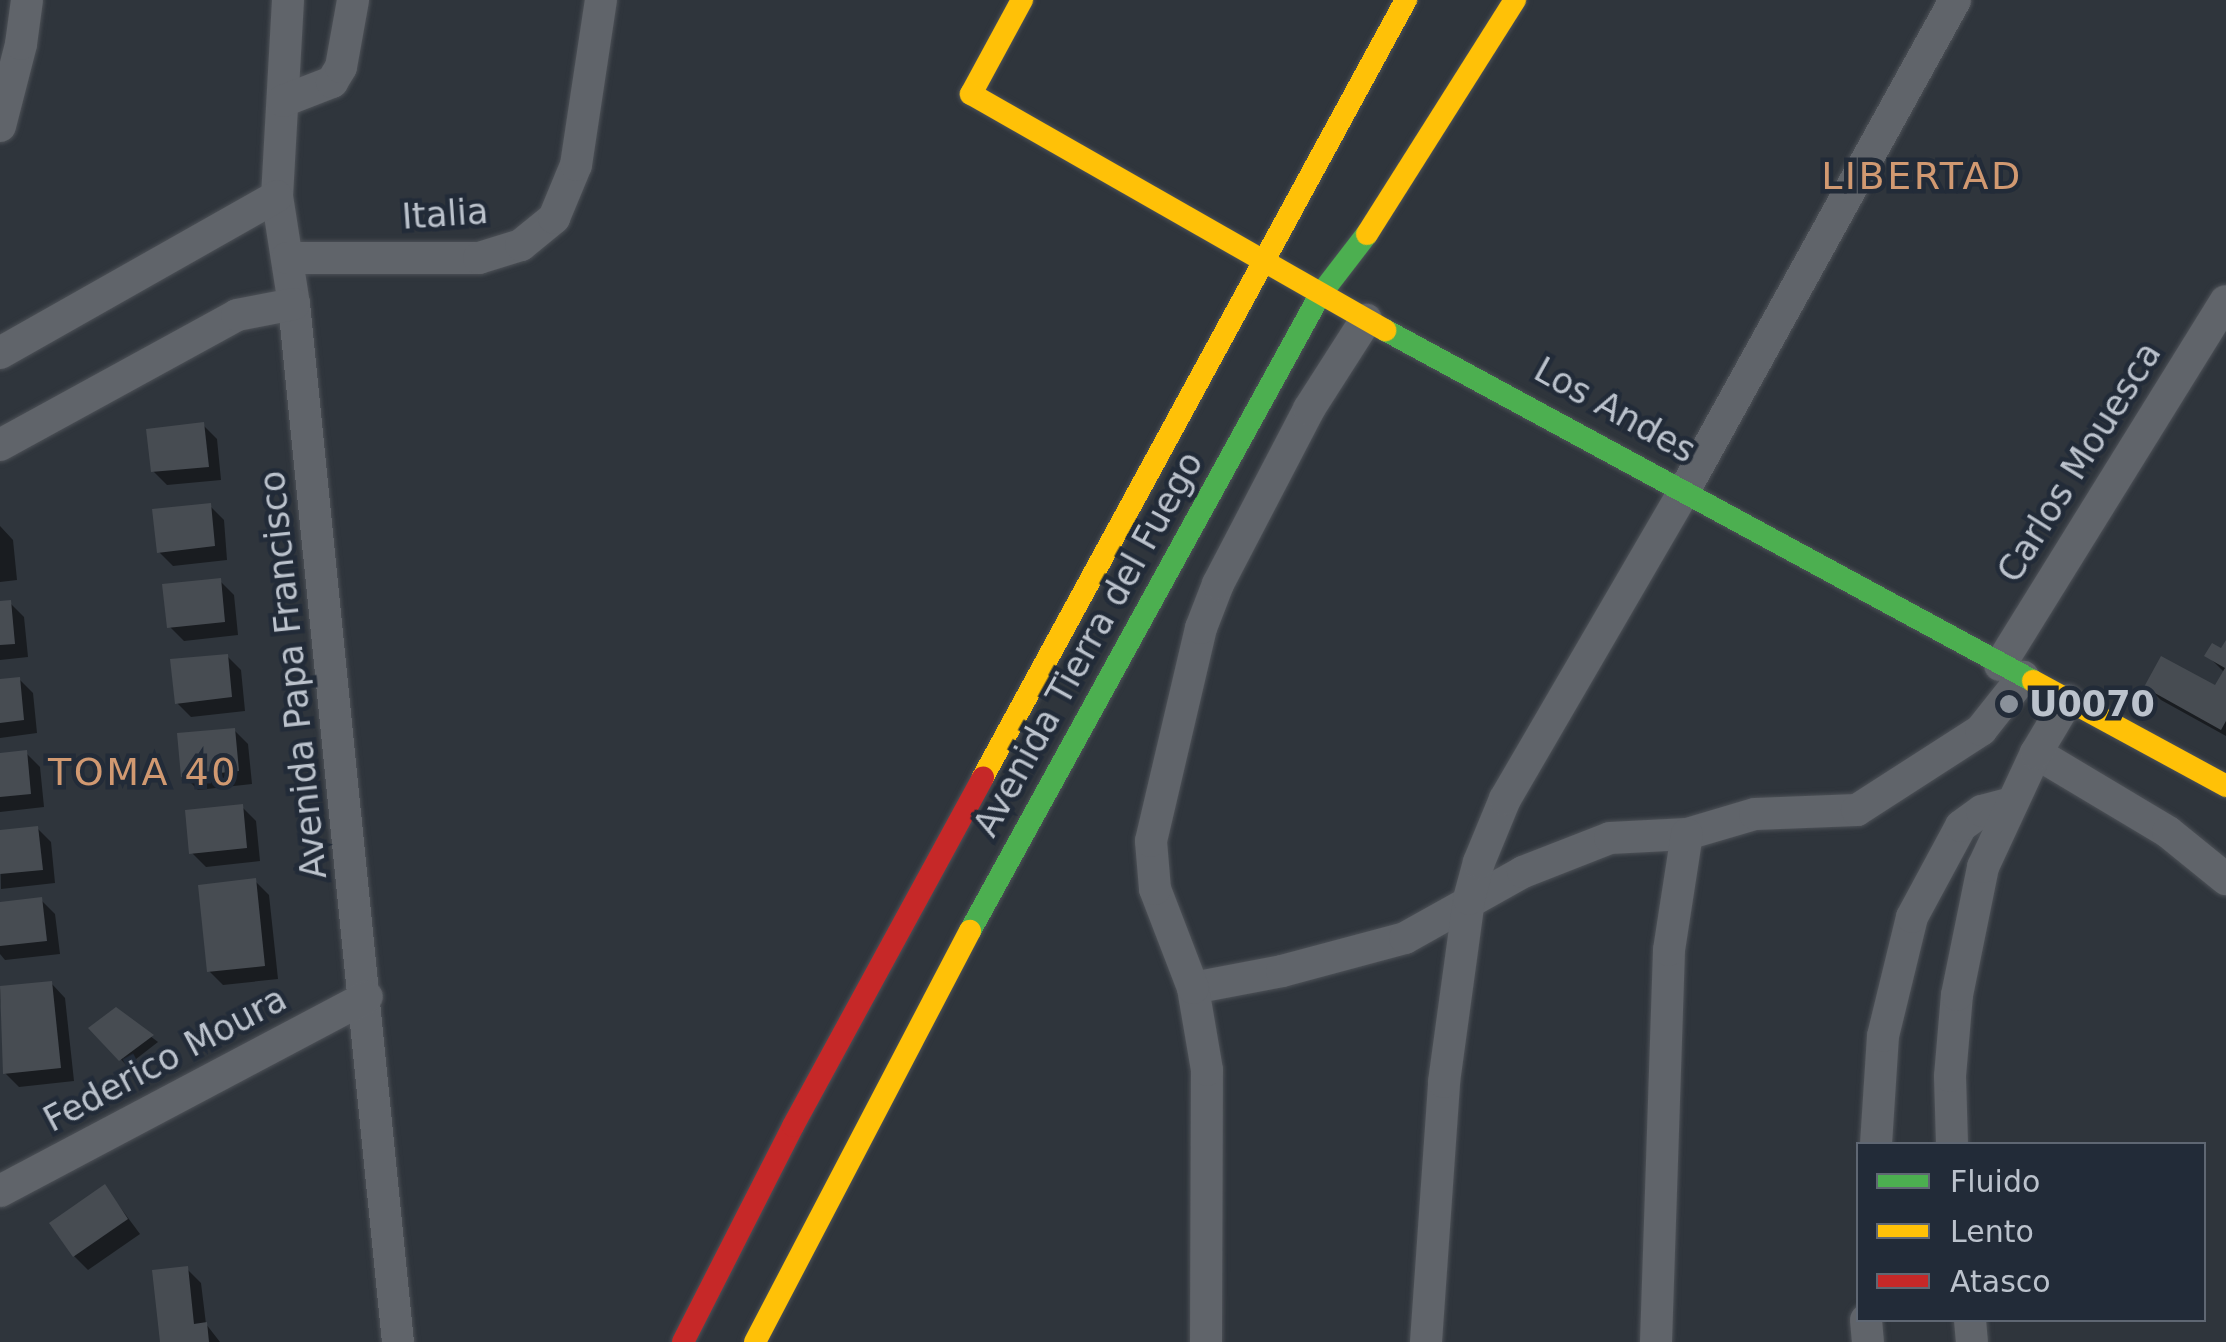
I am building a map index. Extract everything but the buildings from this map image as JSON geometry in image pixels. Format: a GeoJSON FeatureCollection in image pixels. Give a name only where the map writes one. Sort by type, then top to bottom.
{"type":"FeatureCollection","features":[{"type":"Feature","properties":{"kind":"street"},"geometry":{"type":"LineString","coordinates":[[0,126],[22,44],[27,0]]}},
{"type":"Feature","properties":{"kind":"street","name":"Avenida Papa Francisco"},"geometry":{"type":"LineString","coordinates":[[288,0],[277,196],[294,304],[398,1342]]}},
{"type":"Feature","properties":{"kind":"street"},"geometry":{"type":"LineString","coordinates":[[282,101],[332,82],[341,67],[353,0]]}},
{"type":"Feature","properties":{"kind":"street","name":"Italia"},"geometry":{"type":"LineString","coordinates":[[287,258],[479,258],[521,245],[554,218],[576,165],[601,0]]}},
{"type":"Feature","properties":{"kind":"street","name":"Los Andes"},"geometry":{"type":"LineString","coordinates":[[1022,0],[971,94],[1320,295],[2226,786]]}},
{"type":"Feature","properties":{"kind":"street","name":"Avenida Tierra del Fuego"},"geometry":{"type":"LineString","coordinates":[[684,1342],[792,1126],[1406,0]]}},
{"type":"Feature","properties":{"kind":"street","name":"Avenida Tierra del Fuego"},"geometry":{"type":"LineString","coordinates":[[755,1342],[951,965],[1320,295],[1381,215],[1515,0]]}},
{"type":"Feature","properties":{"kind":"street"},"geometry":{"type":"LineString","coordinates":[[1426,1342],[1444,1082],[1469,898],[1505,800],[1683,493],[1955,0]]}},
{"type":"Feature","properties":{"kind":"street"},"geometry":{"type":"LineString","coordinates":[[0,352],[277,196]]}},
{"type":"Feature","properties":{"kind":"street","name":"Carlos Mouesca"},"geometry":{"type":"LineString","coordinates":[[1193,988],[1282,971],[1405,938],[1469,898],[1522,872],[1610,838],[1687,834],[1755,814],[1857,810],[1981,730],[2226,301]]}},
{"type":"Feature","properties":{"kind":"street"},"geometry":{"type":"LineString","coordinates":[[0,445],[237,315],[294,304]]}},
{"type":"Feature","properties":{"kind":"street"},"geometry":{"type":"LineString","coordinates":[[1206,1342],[1207,1070],[1193,988],[1155,889],[1151,842],[1201,628],[1218,584],[1308,409],[1366,320]]}},
{"type":"Feature","properties":{"kind":"street"},"geometry":{"type":"LineString","coordinates":[[1952,1142],[1950,1076],[1966,930],[1983,866],[2011,802],[2067,701]]}},
{"type":"Feature","properties":{"kind":"street"},"geometry":{"type":"LineString","coordinates":[[2036,753],[2168,832],[2226,879]]}},
{"type":"Feature","properties":{"kind":"street"},"geometry":{"type":"LineString","coordinates":[[1876,1142],[1883,1036],[1912,917],[1960,826],[1982,810],[2011,802]]}},
{"type":"Feature","properties":{"kind":"street"},"geometry":{"type":"LineString","coordinates":[[1656,1342],[1669,950],[1687,834]]}},
{"type":"Feature","properties":{"kind":"street","name":"Federico Moura"},"geometry":{"type":"LineString","coordinates":[[0,1192],[366,997]]}},
{"type":"Feature","properties":{"kind":"traffic: fast"},"geometry":{"type":"LineString","coordinates":[[970,931],[1320,295],[1367,234]]}},
{"type":"Feature","properties":{"kind":"traffic: fast"},"geometry":{"type":"LineString","coordinates":[[1385,330],[2033,681]]}},
{"type":"Feature","properties":{"kind":"traffic: slow"},"geometry":{"type":"LineString","coordinates":[[1022,0],[971,94],[1385,330]]}},
{"type":"Feature","properties":{"kind":"traffic: slow"},"geometry":{"type":"LineString","coordinates":[[983,777],[1406,0]]}},
{"type":"Feature","properties":{"kind":"traffic: slow"},"geometry":{"type":"LineString","coordinates":[[1367,234],[1515,0]]}},
{"type":"Feature","properties":{"kind":"traffic: slow"},"geometry":{"type":"LineString","coordinates":[[2033,681],[2226,786]]}},
{"type":"Feature","properties":{"kind":"traffic: slow"},"geometry":{"type":"LineString","coordinates":[[755,1342],[970,931]]}},
{"type":"Feature","properties":{"kind":"traffic: jam"},"geometry":{"type":"LineString","coordinates":[[683,1342],[793,1126],[983,777]]}},
{"type":"Feature","properties":{"kind":"place","name":"U0070"},"geometry":{"type":"Point","coordinates":[2009,704]}},
{"type":"Feature","properties":{"kind":"district","name":"LIBERTAD"},"geometry":{"type":"Point","coordinates":[1922,177]}},
{"type":"Feature","properties":{"kind":"district","name":"TOMA 40"},"geometry":{"type":"Point","coordinates":[143,773]}}]}
